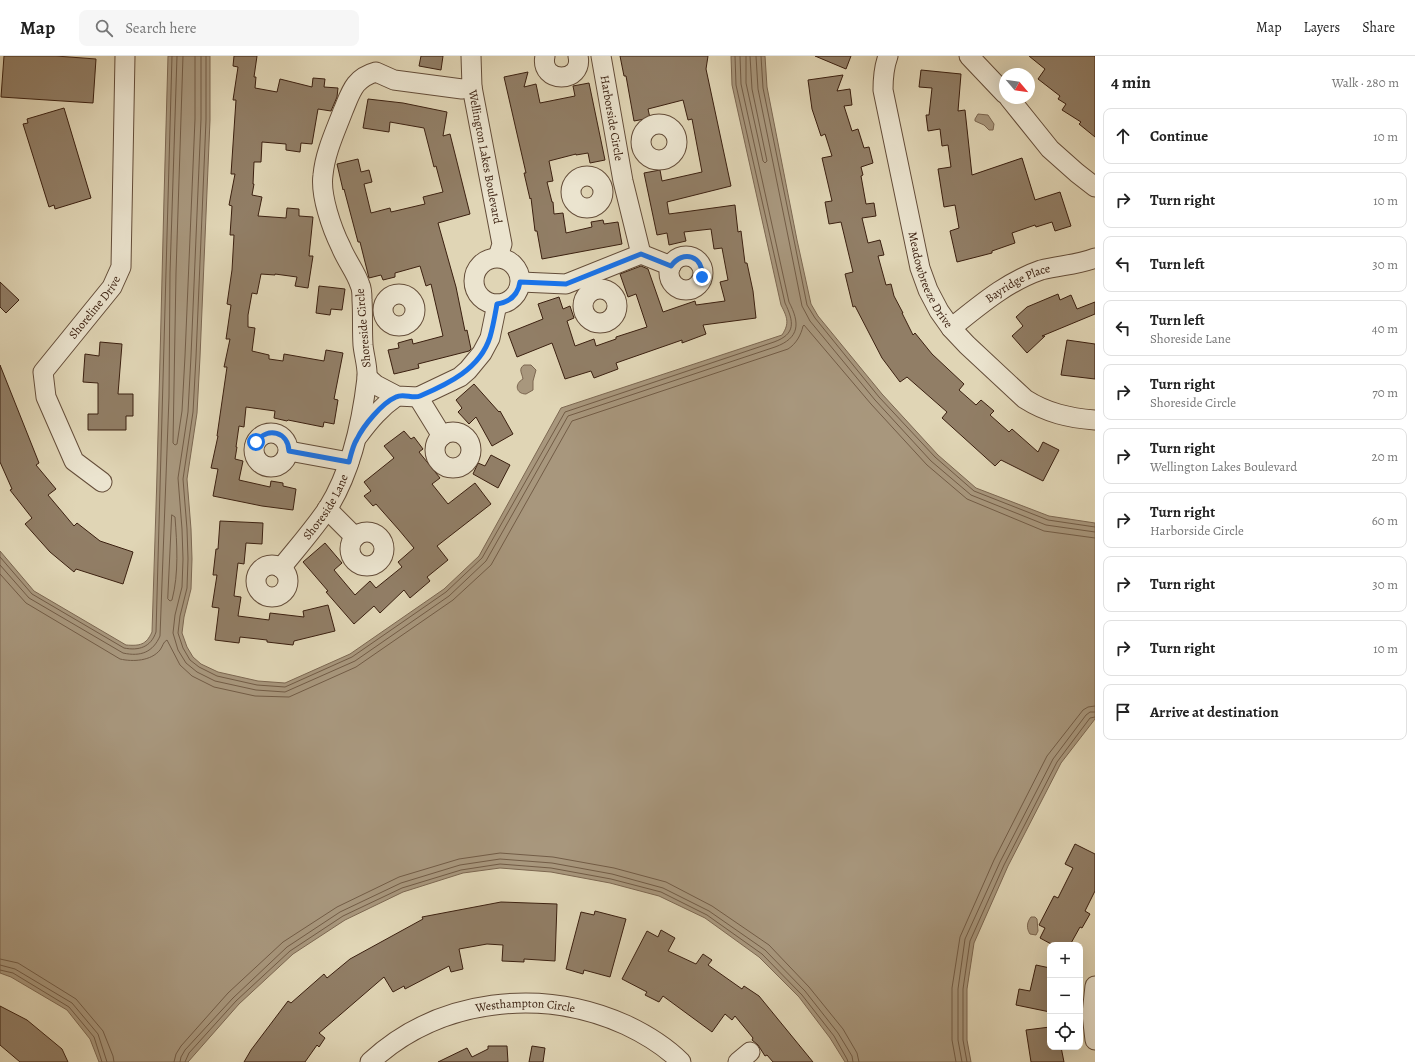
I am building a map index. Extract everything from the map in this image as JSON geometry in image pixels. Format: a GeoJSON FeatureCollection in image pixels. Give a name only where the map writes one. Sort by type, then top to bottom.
{"type":"FeatureCollection","features":[{"type":"Feature","properties":{"kind":"street","name":"Shoreline Drive"},"geometry":{"type":"LineString","coordinates":[[102,482],[74,461],[46,397],[43,372],[112,288],[121,267],[125,56]]}},
{"type":"Feature","properties":{"kind":"street","name":"Wellington Lakes Boulevard"},"geometry":{"type":"LineString","coordinates":[[471,56],[472,87],[502,244],[498,257]]}},
{"type":"Feature","properties":{"kind":"street"},"geometry":{"type":"LineString","coordinates":[[545,56],[547,70],[551,74],[562,78],[567,77],[576,70],[578,57],[601,57]]}},
{"type":"Feature","properties":{"kind":"street","name":"Meadowbreeze Drive"},"geometry":{"type":"LineString","coordinates":[[888,56],[884,68],[883,90],[920,268],[928,290],[939,311],[951,328],[967,345],[1016,391],[1035,405],[1056,414],[1078,419],[1095,420]]}},
{"type":"Feature","properties":{"kind":"street"},"geometry":{"type":"LineString","coordinates":[[969,56],[999,88]]}},
{"type":"Feature","properties":{"kind":"street","name":"Harborside Circle"},"geometry":{"type":"LineString","coordinates":[[601,57],[623,181],[641,254]]}},
{"type":"Feature","properties":{"kind":"street","name":"Shoreside Circle"},"geometry":{"type":"LineString","coordinates":[[472,87],[462,89],[394,80],[376,72],[366,74],[358,80],[353,88],[331,141],[322,176],[330,222],[343,252],[361,286],[364,319],[363,345],[367,377],[376,385],[397,396],[418,397],[460,377],[482,353],[490,338],[497,304]]}},
{"type":"Feature","properties":{"kind":"street"},"geometry":{"type":"LineString","coordinates":[[1014,104],[1050,149],[1077,174],[1095,187]]}},
{"type":"Feature","properties":{"kind":"street"},"geometry":{"type":"LineString","coordinates":[[618,153],[642,147]]}},
{"type":"Feature","properties":{"kind":"street"},"geometry":{"type":"LineString","coordinates":[[603,187],[623,181]]}},
{"type":"Feature","properties":{"kind":"street"},"geometry":{"type":"LineString","coordinates":[[520,282],[566,284],[590,283],[641,254],[671,266]]}},
{"type":"Feature","properties":{"kind":"street"},"geometry":{"type":"LineString","coordinates":[[498,257],[512,262],[520,275],[520,282],[519,289],[510,300],[497,304],[483,300],[478,295],[473,281],[478,267],[490,258],[498,257]]}},
{"type":"Feature","properties":{"kind":"street","name":"Bayridge Place"},"geometry":{"type":"LineString","coordinates":[[951,328],[987,300],[1018,280],[1041,270],[1095,258]]}},
{"type":"Feature","properties":{"kind":"street"},"geometry":{"type":"LineString","coordinates":[[364,319],[383,314]]}},
{"type":"Feature","properties":{"kind":"street","name":"Shoreside Lane"},"geometry":{"type":"LineString","coordinates":[[281,568],[327,509],[335,494],[349,462],[356,439],[367,377]]}},
{"type":"Feature","properties":{"kind":"street","name":"Shoreside Lane"},"geometry":{"type":"LineString","coordinates":[[356,439],[384,405],[397,396]]}},
{"type":"Feature","properties":{"kind":"street"},"geometry":{"type":"LineString","coordinates":[[418,397],[442,436]]}},
{"type":"Feature","properties":{"kind":"street"},"geometry":{"type":"LineString","coordinates":[[289,451],[349,462]]}},
{"type":"Feature","properties":{"kind":"street"},"geometry":{"type":"LineString","coordinates":[[327,509],[355,537]]}},
{"type":"Feature","properties":{"kind":"street"},"geometry":{"type":"LineString","coordinates":[[1095,986],[1092,1014],[1095,1040]]}},
{"type":"Feature","properties":{"kind":"street","name":"Westhampton Circle"},"geometry":{"type":"LineString","coordinates":[[370,1062],[399,1040],[426,1025],[455,1013],[485,1006],[516,1002],[547,1003],[578,1008],[607,1017],[645,1035],[681,1062]]}},
{"type":"Feature","properties":{"kind":"water"},"geometry":{"type":"Polygon","coordinates":[[[168,56],[210,56],[210,120],[197,413],[187,479],[191,529],[191,589],[184,617],[182,633],[187,647],[193,657],[201,664],[218,672],[258,681],[285,683],[350,654],[444,589],[479,556],[561,408],[782,335],[786,327],[787,320],[781,305],[732,85],[731,56],[765,56],[767,87],[797,240],[811,304],[818,316],[882,394],[938,455],[976,488],[1049,516],[1095,523],[1095,719],[1061,763],[1008,866],[974,943],[967,989],[967,1040],[971,1062],[845,1062],[830,1038],[799,997],[759,957],[705,918],[659,896],[610,883],[551,872],[500,868],[463,873],[403,892],[345,920],[293,954],[239,1004],[188,1062],[99,1062],[90,1039],[67,1010],[11,977],[0,973],[0,551],[34,591],[126,645],[142,644],[147,640],[152,632],[168,56]]]}},
{"type":"Feature","properties":{"kind":"water"},"geometry":{"type":"Polygon","coordinates":[[[978,114],[988,115],[994,124],[993,130],[989,130],[984,125],[975,121],[978,114]]]}},
{"type":"Feature","properties":{"kind":"water"},"geometry":{"type":"Polygon","coordinates":[[[524,365],[531,365],[536,370],[533,381],[533,390],[526,394],[518,391],[517,388],[518,383],[523,379],[521,370],[524,365]]]}},
{"type":"Feature","properties":{"kind":"water"},"geometry":{"type":"Polygon","coordinates":[[[1031,917],[1035,917],[1037,919],[1038,931],[1036,935],[1030,934],[1028,930],[1028,923],[1031,917]]]}},
{"type":"Feature","properties":{"kind":"building"},"geometry":{"type":"Polygon","coordinates":[[[4,56],[56,56],[96,59],[93,103],[1,97],[4,56]]]}},
{"type":"Feature","properties":{"kind":"building"},"geometry":{"type":"Polygon","coordinates":[[[234,56],[257,56],[254,77],[256,77],[255,88],[277,92],[280,79],[312,87],[313,78],[325,79],[324,87],[338,88],[337,97],[331,111],[318,109],[312,144],[301,143],[300,152],[286,150],[286,144],[262,142],[261,162],[254,162],[254,184],[252,195],[262,197],[258,216],[286,218],[287,208],[299,209],[299,216],[313,217],[309,256],[313,256],[308,288],[295,286],[297,277],[261,274],[257,294],[252,293],[248,315],[248,327],[255,328],[252,351],[269,355],[269,359],[283,361],[284,354],[324,361],[326,350],[343,353],[334,399],[338,400],[334,424],[324,422],[323,427],[287,421],[274,418],[275,411],[246,407],[244,427],[239,426],[235,459],[243,461],[239,480],[270,487],[271,481],[283,483],[283,486],[296,489],[293,510],[262,506],[213,496],[218,469],[211,468],[218,436],[227,367],[224,367],[230,339],[226,339],[231,305],[227,304],[232,270],[234,235],[230,235],[232,206],[229,205],[235,174],[231,174],[236,100],[233,100],[238,67],[233,66],[234,56]]]}},
{"type":"Feature","properties":{"kind":"building"},"geometry":{"type":"Polygon","coordinates":[[[421,56],[443,56],[441,70],[419,66],[421,56]]]}},
{"type":"Feature","properties":{"kind":"building"},"geometry":{"type":"Polygon","coordinates":[[[620,56],[708,56],[706,69],[731,186],[667,202],[669,214],[735,205],[738,232],[741,231],[745,263],[747,263],[753,291],[756,318],[703,325],[706,334],[682,343],[682,340],[616,363],[618,369],[594,378],[591,371],[565,379],[552,343],[517,357],[508,333],[543,319],[538,304],[559,297],[563,309],[570,306],[574,318],[567,321],[575,346],[594,339],[596,346],[616,339],[616,337],[647,327],[636,294],[628,297],[620,274],[641,266],[648,269],[663,312],[695,301],[696,305],[725,301],[720,282],[728,280],[722,248],[714,249],[711,229],[684,232],[686,241],[669,245],[667,233],[657,235],[644,173],[660,170],[662,181],[702,172],[692,119],[688,120],[683,100],[648,109],[650,118],[634,121],[626,76],[624,76],[620,56]]]}},
{"type":"Feature","properties":{"kind":"building"},"geometry":{"type":"Polygon","coordinates":[[[815,56],[851,56],[846,69],[815,56]]]}},
{"type":"Feature","properties":{"kind":"building"},"geometry":{"type":"Polygon","coordinates":[[[1029,56],[1095,56],[1095,137],[1079,124],[1081,122],[1062,110],[1066,104],[1058,99],[1060,96],[1038,79],[1045,69],[1029,56]]]}},
{"type":"Feature","properties":{"kind":"building"},"geometry":{"type":"Polygon","coordinates":[[[921,70],[961,74],[958,111],[965,110],[972,175],[1022,158],[1035,200],[1060,192],[1071,226],[1055,231],[1052,222],[1036,227],[1035,225],[1012,233],[1015,243],[992,251],[992,253],[957,262],[950,231],[959,228],[955,205],[944,207],[938,169],[951,167],[948,145],[942,146],[940,129],[928,131],[926,115],[929,115],[932,88],[919,87],[921,70]]]}},
{"type":"Feature","properties":{"kind":"building"},"geometry":{"type":"Polygon","coordinates":[[[528,72],[524,87],[536,84],[540,103],[575,96],[573,86],[589,83],[605,160],[590,163],[588,153],[576,154],[549,161],[553,181],[547,182],[553,202],[554,214],[563,213],[566,233],[592,227],[591,222],[603,220],[604,224],[618,222],[622,244],[542,259],[537,231],[535,231],[531,198],[530,199],[524,173],[526,173],[504,77],[528,72]]]}},
{"type":"Feature","properties":{"kind":"building"},"geometry":{"type":"Polygon","coordinates":[[[843,75],[837,91],[850,89],[852,105],[844,106],[852,131],[858,129],[864,148],[869,147],[873,163],[861,167],[863,175],[861,176],[866,204],[874,203],[876,216],[862,218],[868,243],[880,240],[884,255],[878,256],[886,285],[891,284],[894,296],[913,335],[915,333],[932,354],[964,384],[959,390],[976,405],[981,400],[994,411],[990,415],[1009,432],[1012,429],[1038,452],[1043,442],[1059,450],[1043,481],[1001,460],[995,466],[942,418],[947,412],[907,377],[900,382],[882,358],[855,306],[853,307],[845,274],[853,272],[841,222],[829,224],[825,202],[832,201],[822,158],[832,156],[825,134],[821,136],[812,109],[808,80],[843,75]]]}},
{"type":"Feature","properties":{"kind":"building"},"geometry":{"type":"Polygon","coordinates":[[[368,99],[403,103],[447,112],[443,136],[450,134],[470,214],[438,223],[456,287],[465,331],[467,330],[471,349],[469,351],[418,364],[419,368],[394,374],[388,350],[399,348],[398,343],[412,339],[413,344],[443,336],[431,284],[426,286],[420,266],[395,273],[395,277],[383,280],[381,275],[369,278],[360,242],[358,242],[344,189],[343,190],[337,164],[358,159],[361,172],[369,170],[372,182],[364,184],[371,213],[390,208],[391,212],[425,204],[423,197],[443,192],[436,166],[434,167],[424,128],[390,122],[389,132],[363,128],[368,99]]]}},
{"type":"Feature","properties":{"kind":"building"},"geometry":{"type":"Polygon","coordinates":[[[64,108],[91,198],[55,209],[54,205],[49,207],[23,124],[28,123],[27,119],[64,108]]]}},
{"type":"Feature","properties":{"kind":"building"},"geometry":{"type":"Polygon","coordinates":[[[0,282],[19,300],[6,313],[0,307],[0,282]]]}},
{"type":"Feature","properties":{"kind":"building"},"geometry":{"type":"Polygon","coordinates":[[[319,286],[345,289],[342,310],[331,309],[330,315],[316,313],[319,286]]]}},
{"type":"Feature","properties":{"kind":"building"},"geometry":{"type":"Polygon","coordinates":[[[1058,294],[1060,300],[1071,295],[1077,309],[1095,302],[1095,314],[1042,336],[1045,336],[1027,353],[1012,336],[1023,326],[1016,317],[1027,307],[1058,294]]]}},
{"type":"Feature","properties":{"kind":"building"},"geometry":{"type":"Polygon","coordinates":[[[1067,340],[1095,344],[1095,379],[1061,375],[1067,340]]]}},
{"type":"Feature","properties":{"kind":"building"},"geometry":{"type":"Polygon","coordinates":[[[100,342],[122,344],[118,394],[133,394],[133,416],[126,416],[126,430],[88,430],[88,414],[98,414],[98,383],[83,382],[85,354],[99,356],[100,342]]]}},
{"type":"Feature","properties":{"kind":"building"},"geometry":{"type":"Polygon","coordinates":[[[0,365],[39,463],[36,465],[56,489],[48,495],[74,526],[77,523],[100,541],[133,552],[123,584],[76,569],[74,572],[50,552],[25,524],[32,518],[10,490],[12,489],[0,462],[0,365]]]}},
{"type":"Feature","properties":{"kind":"building"},"geometry":{"type":"Polygon","coordinates":[[[474,384],[499,412],[500,411],[513,434],[492,446],[476,417],[469,424],[458,412],[462,408],[456,400],[474,384]]]}},
{"type":"Feature","properties":{"kind":"building"},"geometry":{"type":"Polygon","coordinates":[[[404,431],[411,439],[414,437],[423,449],[419,452],[440,478],[432,484],[448,504],[475,483],[491,504],[437,546],[448,560],[427,577],[430,581],[410,598],[404,590],[380,613],[374,606],[354,624],[326,592],[328,591],[303,562],[325,543],[342,563],[334,570],[355,595],[370,581],[376,588],[402,567],[398,562],[414,548],[376,504],[373,506],[364,496],[371,491],[364,482],[394,458],[384,446],[404,431]]]}},
{"type":"Feature","properties":{"kind":"building"},"geometry":{"type":"Polygon","coordinates":[[[491,455],[510,465],[498,488],[473,474],[478,463],[485,466],[491,455]]]}},
{"type":"Feature","properties":{"kind":"building"},"geometry":{"type":"Polygon","coordinates":[[[220,521],[263,523],[262,544],[246,543],[244,564],[238,563],[234,596],[241,597],[238,616],[269,620],[270,613],[304,617],[303,611],[328,605],[335,631],[294,641],[293,645],[240,637],[239,643],[215,640],[219,608],[212,607],[217,575],[213,575],[216,549],[218,549],[220,521]]]}},
{"type":"Feature","properties":{"kind":"building"},"geometry":{"type":"Polygon","coordinates":[[[1075,844],[1095,854],[1095,891],[1085,911],[1090,914],[1082,928],[1080,927],[1072,942],[1047,942],[1040,938],[1045,928],[1039,925],[1054,896],[1058,898],[1073,868],[1065,864],[1075,844]]]}},
{"type":"Feature","properties":{"kind":"building"},"geometry":{"type":"Polygon","coordinates":[[[501,902],[557,904],[555,961],[524,959],[524,962],[502,961],[503,945],[487,944],[459,949],[463,969],[451,972],[449,966],[405,989],[404,986],[393,992],[384,977],[319,1033],[325,1038],[319,1047],[317,1045],[305,1062],[244,1062],[251,1050],[288,1001],[291,1003],[324,974],[327,978],[350,959],[423,919],[422,917],[501,902]]]}},
{"type":"Feature","properties":{"kind":"building"},"geometry":{"type":"Polygon","coordinates":[[[595,911],[626,919],[610,977],[584,970],[583,974],[566,969],[581,912],[594,915],[595,911]]]}},
{"type":"Feature","properties":{"kind":"building"},"geometry":{"type":"Polygon","coordinates":[[[661,930],[675,938],[668,951],[696,964],[703,954],[712,960],[708,965],[742,989],[744,986],[759,996],[813,1062],[773,1062],[767,1055],[765,1056],[735,1016],[732,1020],[725,1014],[712,1032],[663,996],[659,1002],[645,995],[647,992],[622,979],[647,931],[658,937],[661,930]]]}},
{"type":"Feature","properties":{"kind":"building"},"geometry":{"type":"Polygon","coordinates":[[[1036,965],[1047,967],[1047,1011],[1016,1005],[1019,989],[1030,991],[1036,965]]]}},
{"type":"Feature","properties":{"kind":"building"},"geometry":{"type":"Polygon","coordinates":[[[0,1006],[27,1020],[62,1049],[68,1062],[20,1062],[0,1045],[0,1006]]]}},
{"type":"Feature","properties":{"kind":"building"},"geometry":{"type":"Polygon","coordinates":[[[1047,1027],[1047,1050],[1062,1050],[1064,1062],[1031,1062],[1026,1030],[1047,1027]]]}},
{"type":"Feature","properties":{"kind":"building"},"geometry":{"type":"Polygon","coordinates":[[[488,1046],[507,1046],[508,1062],[438,1062],[467,1048],[472,1057],[488,1049],[488,1046]]]}},
{"type":"Feature","properties":{"kind":"building"},"geometry":{"type":"Polygon","coordinates":[[[532,1046],[545,1048],[543,1062],[529,1062],[532,1046]]]}},
{"type":"Feature","properties":{"kind":"route"},"geometry":{"type":"LineString","coordinates":[[256,442],[265,434],[271,432],[276,433],[286,440],[289,451],[349,462],[356,439],[384,405],[397,396],[418,397],[460,377],[468,370],[482,353],[490,338],[497,304],[504,303],[516,295],[520,282],[566,284],[641,254],[671,266],[678,258],[689,256],[698,261],[703,271],[702,277]]}}]}
